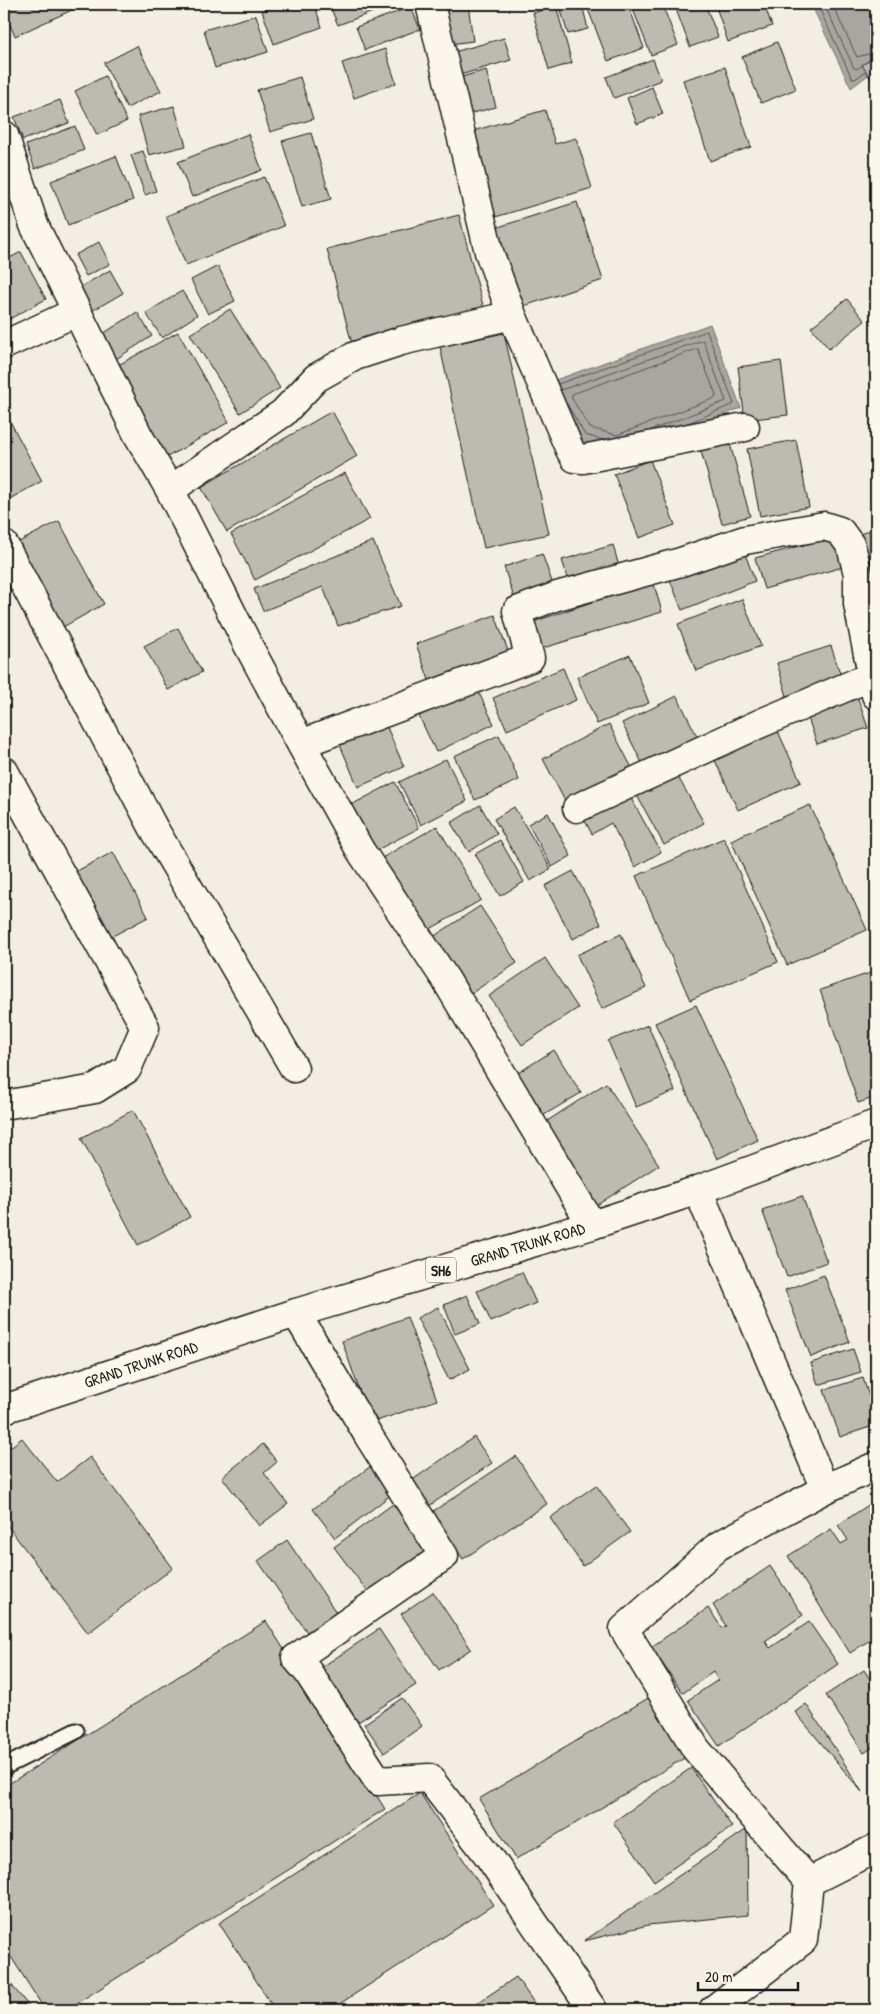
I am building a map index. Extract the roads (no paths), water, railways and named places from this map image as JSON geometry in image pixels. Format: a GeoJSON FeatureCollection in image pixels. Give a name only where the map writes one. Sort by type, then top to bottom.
{"type":"FeatureCollection","features":[{"type":"Feature","properties":{"kind":"street"},"geometry":{"type":"LineString","coordinates":[[430,4],[489,252],[512,314],[575,458],[583,459],[745,427]]}},
{"type":"Feature","properties":{"kind":"street"},"geometry":{"type":"LineString","coordinates":[[4,135],[34,226],[138,435],[170,490],[249,647],[301,744],[360,850],[446,980],[592,1225]]}},
{"type":"Feature","properties":{"kind":"street"},"geometry":{"type":"LineString","coordinates":[[4,345],[76,312]]}},
{"type":"Feature","properties":{"kind":"street"},"geometry":{"type":"LineString","coordinates":[[170,490],[284,413],[316,378],[355,356],[400,341],[512,314]]}},
{"type":"Feature","properties":{"kind":"street"},"geometry":{"type":"LineString","coordinates":[[301,744],[530,658],[517,611],[557,596],[672,564],[745,540],[824,526],[840,531],[851,546],[858,574],[858,604],[874,686],[759,724],[577,808]]}},
{"type":"Feature","properties":{"kind":"street"},"geometry":{"type":"LineString","coordinates":[[4,545],[153,827],[294,1068]]}},
{"type":"Feature","properties":{"kind":"street"},"geometry":{"type":"LineString","coordinates":[[4,772],[145,1027],[127,1069],[95,1089],[4,1105]]}},
{"type":"Feature","properties":{"kind":"street","name":"GRAND TRUNK ROAD"},"geometry":{"type":"LineString","coordinates":[[4,1409],[296,1312],[592,1225],[698,1190],[876,1124]]}},
{"type":"Feature","properties":{"kind":"street"},"geometry":{"type":"LineString","coordinates":[[698,1190],[825,1489]]}},
{"type":"Feature","properties":{"kind":"street"},"geometry":{"type":"LineString","coordinates":[[296,1312],[368,1435],[444,1556],[296,1658],[308,1672],[378,1781],[429,1778],[488,1855],[593,2010]]}},
{"type":"Feature","properties":{"kind":"street"},"geometry":{"type":"LineString","coordinates":[[713,2010],[803,1940],[810,1882],[696,1749],[624,1630],[718,1546],[825,1489],[876,1466]]}},
{"type":"Feature","properties":{"kind":"street"},"geometry":{"type":"LineString","coordinates":[[810,1882],[876,1848]]}},
{"type":"Feature","properties":{"kind":"lane"},"geometry":{"type":"LineString","coordinates":[[4,1767],[76,1731]]}},
{"type":"Feature","properties":{"kind":"water"},"geometry":{"type":"Polygon","coordinates":[[[811,4],[876,4],[876,69],[851,88],[811,4]]]}},
{"type":"Feature","properties":{"kind":"water"},"geometry":{"type":"Polygon","coordinates":[[[710,324],[741,408],[618,455],[578,445],[542,385],[710,324]]]}}]}
